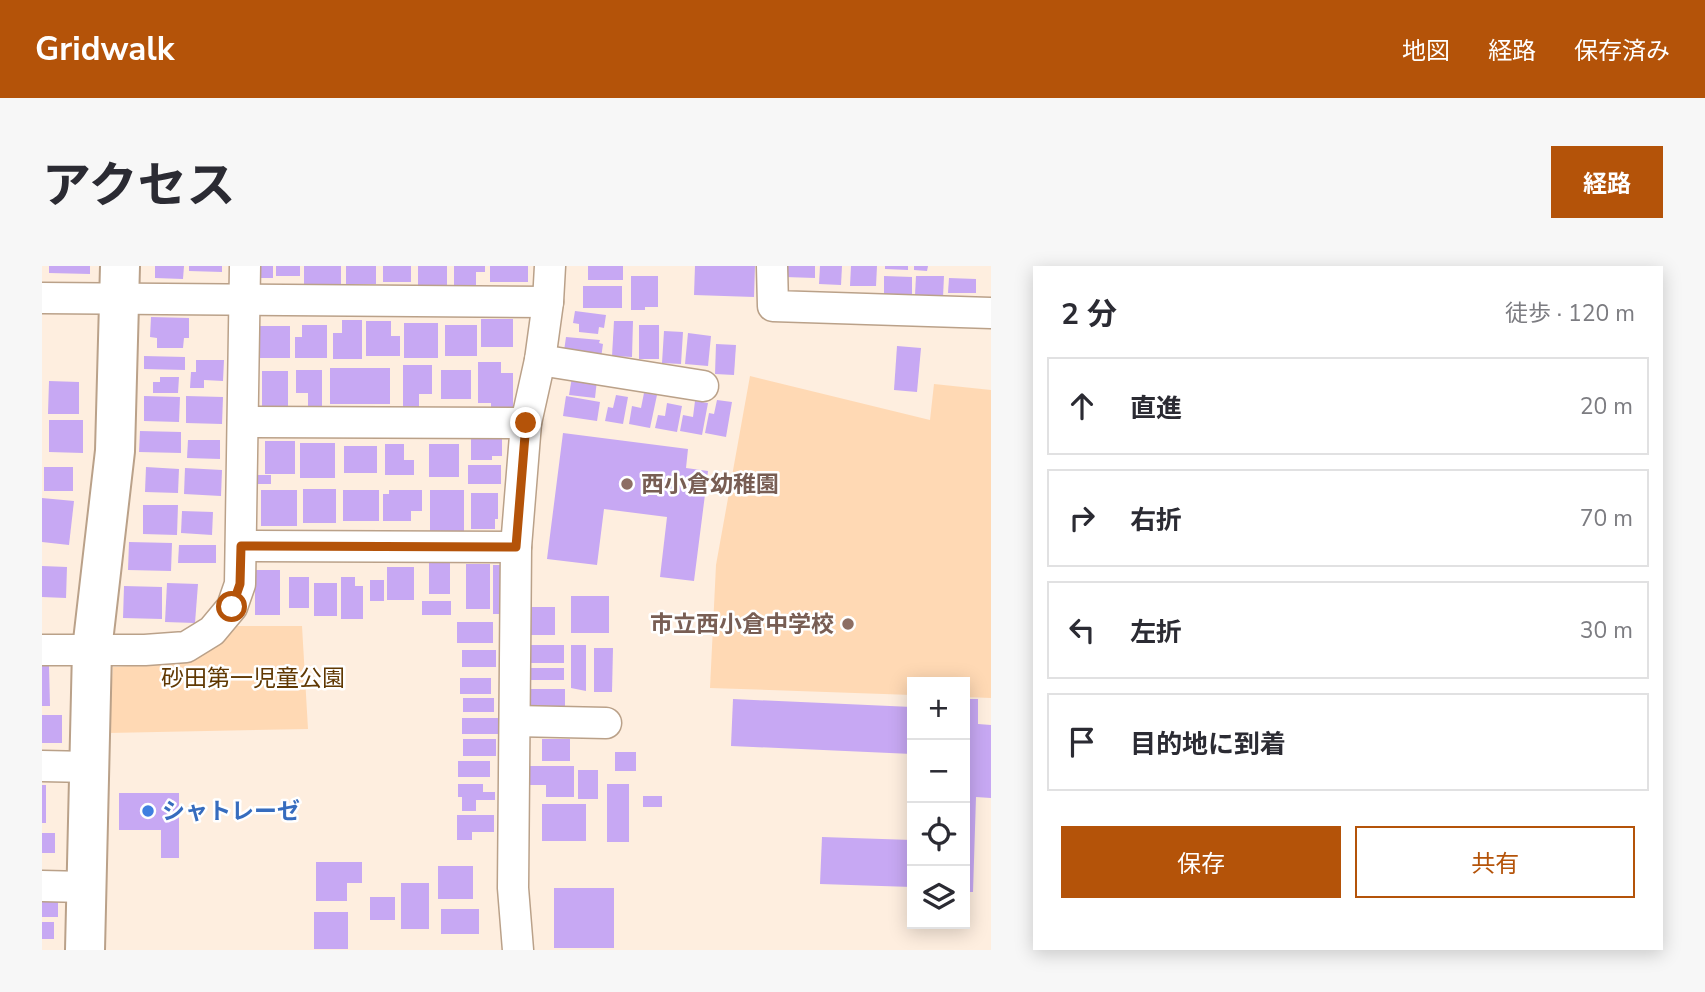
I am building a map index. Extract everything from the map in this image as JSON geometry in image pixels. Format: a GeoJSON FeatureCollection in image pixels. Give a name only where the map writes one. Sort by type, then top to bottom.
{"type":"FeatureCollection","features":[{"type":"Feature","properties":{"kind":"street"},"geometry":{"type":"LineString","coordinates":[[42,650],[145,650],[186,647],[212,631],[232,607],[240,584],[246,266]]}},
{"type":"Feature","properties":{"kind":"street"},"geometry":{"type":"LineString","coordinates":[[518,950],[513,887],[516,547],[526,423],[540,360],[550,266]]}},
{"type":"Feature","properties":{"kind":"street"},"geometry":{"type":"LineString","coordinates":[[772,266],[773,306],[991,313]]}},
{"type":"Feature","properties":{"kind":"street"},"geometry":{"type":"LineString","coordinates":[[85,950],[92,650],[115,451],[120,283]]}},
{"type":"Feature","properties":{"kind":"street"},"geometry":{"type":"LineString","coordinates":[[42,298],[120,283],[244,300],[548,302]]}},
{"type":"Feature","properties":{"kind":"street"},"geometry":{"type":"LineString","coordinates":[[540,360],[703,386]]}},
{"type":"Feature","properties":{"kind":"street"},"geometry":{"type":"LineString","coordinates":[[243,422],[526,423]]}},
{"type":"Feature","properties":{"kind":"street"},"geometry":{"type":"LineString","coordinates":[[241,546],[516,547]]}},
{"type":"Feature","properties":{"kind":"street"},"geometry":{"type":"LineString","coordinates":[[515,721],[606,723]]}},
{"type":"Feature","properties":{"kind":"street"},"geometry":{"type":"LineString","coordinates":[[42,766],[89,767]]}},
{"type":"Feature","properties":{"kind":"street"},"geometry":{"type":"LineString","coordinates":[[42,886],[85,887]]}},
{"type":"Feature","properties":{"kind":"green space"},"geometry":{"type":"Polygon","coordinates":[[[750,376],[930,420],[934,384],[991,390],[991,698],[970,697],[970,677],[907,677],[907,695],[710,688],[716,565],[750,376]]]}},
{"type":"Feature","properties":{"kind":"green space","name":"砂田第一児童公園"},"geometry":{"type":"Polygon","coordinates":[[[230,626],[302,626],[308,729],[108,733],[113,667],[172,663],[209,650],[230,626]]]}},
{"type":"Feature","properties":{"kind":"building"},"geometry":{"type":"Polygon","coordinates":[[[49,266],[90,266],[90,274],[49,273],[49,266]]]}},
{"type":"Feature","properties":{"kind":"building"},"geometry":{"type":"Polygon","coordinates":[[[155,266],[184,266],[183,279],[155,278],[155,266]]]}},
{"type":"Feature","properties":{"kind":"building"},"geometry":{"type":"Polygon","coordinates":[[[189,266],[222,266],[222,272],[189,271],[189,266]]]}},
{"type":"Feature","properties":{"kind":"building"},"geometry":{"type":"Polygon","coordinates":[[[256,266],[273,266],[273,278],[256,278],[256,266]]]}},
{"type":"Feature","properties":{"kind":"building"},"geometry":{"type":"Polygon","coordinates":[[[276,266],[300,266],[300,276],[276,276],[276,266]]]}},
{"type":"Feature","properties":{"kind":"building"},"geometry":{"type":"Polygon","coordinates":[[[304,266],[341,266],[341,286],[304,286],[304,266]]]}},
{"type":"Feature","properties":{"kind":"building"},"geometry":{"type":"Polygon","coordinates":[[[346,266],[376,266],[376,284],[346,284],[346,266]]]}},
{"type":"Feature","properties":{"kind":"building"},"geometry":{"type":"Polygon","coordinates":[[[383,266],[411,266],[411,282],[383,282],[383,266]]]}},
{"type":"Feature","properties":{"kind":"building"},"geometry":{"type":"Polygon","coordinates":[[[418,266],[447,266],[447,286],[418,286],[418,266]]]}},
{"type":"Feature","properties":{"kind":"building"},"geometry":{"type":"Polygon","coordinates":[[[454,266],[485,266],[485,272],[476,272],[476,285],[467,285],[467,295],[454,295],[454,266]]]}},
{"type":"Feature","properties":{"kind":"building"},"geometry":{"type":"Polygon","coordinates":[[[490,266],[528,266],[528,282],[490,282],[490,266]]]}},
{"type":"Feature","properties":{"kind":"building"},"geometry":{"type":"Polygon","coordinates":[[[588,266],[623,266],[623,280],[588,280],[588,266]]]}},
{"type":"Feature","properties":{"kind":"building"},"geometry":{"type":"Polygon","coordinates":[[[695,266],[755,266],[754,297],[694,295],[695,266]]]}},
{"type":"Feature","properties":{"kind":"building"},"geometry":{"type":"Polygon","coordinates":[[[785,266],[815,266],[815,278],[785,277],[785,266]]]}},
{"type":"Feature","properties":{"kind":"building"},"geometry":{"type":"Polygon","coordinates":[[[820,266],[842,266],[841,285],[819,284],[820,266]]]}},
{"type":"Feature","properties":{"kind":"building"},"geometry":{"type":"Polygon","coordinates":[[[851,266],[877,266],[876,286],[850,286],[851,266]]]}},
{"type":"Feature","properties":{"kind":"building"},"geometry":{"type":"Polygon","coordinates":[[[885,266],[908,266],[908,270],[885,269],[885,266]]]}},
{"type":"Feature","properties":{"kind":"building"},"geometry":{"type":"Polygon","coordinates":[[[914,266],[928,266],[927,271],[914,270],[914,266]]]}},
{"type":"Feature","properties":{"kind":"building"},"geometry":{"type":"Polygon","coordinates":[[[631,276],[658,276],[658,307],[631,310],[631,276]]]}},
{"type":"Feature","properties":{"kind":"building"},"geometry":{"type":"Polygon","coordinates":[[[884,276],[912,277],[912,296],[884,295],[884,276]]]}},
{"type":"Feature","properties":{"kind":"building"},"geometry":{"type":"Polygon","coordinates":[[[916,276],[944,276],[943,297],[915,295],[916,276]]]}},
{"type":"Feature","properties":{"kind":"building"},"geometry":{"type":"Polygon","coordinates":[[[949,278],[976,279],[976,293],[948,293],[949,278]]]}},
{"type":"Feature","properties":{"kind":"building"},"geometry":{"type":"Polygon","coordinates":[[[583,286],[622,286],[622,308],[583,308],[583,286]]]}},
{"type":"Feature","properties":{"kind":"building"},"geometry":{"type":"Polygon","coordinates":[[[575,311],[606,315],[604,328],[599,327],[598,334],[579,332],[579,324],[573,323],[575,311]]]}},
{"type":"Feature","properties":{"kind":"building"},"geometry":{"type":"Polygon","coordinates":[[[151,317],[189,318],[189,338],[184,338],[183,348],[157,348],[157,338],[150,337],[151,317]]]}},
{"type":"Feature","properties":{"kind":"building"},"geometry":{"type":"Polygon","coordinates":[[[481,319],[513,319],[513,347],[481,347],[481,319]]]}},
{"type":"Feature","properties":{"kind":"building"},"geometry":{"type":"Polygon","coordinates":[[[342,320],[362,320],[362,359],[333,359],[333,333],[342,333],[342,320]]]}},
{"type":"Feature","properties":{"kind":"building"},"geometry":{"type":"Polygon","coordinates":[[[366,321],[391,321],[391,336],[400,336],[400,356],[366,356],[366,321]]]}},
{"type":"Feature","properties":{"kind":"building"},"geometry":{"type":"Polygon","coordinates":[[[614,321],[633,321],[632,357],[612,356],[614,321]]]}},
{"type":"Feature","properties":{"kind":"building"},"geometry":{"type":"Polygon","coordinates":[[[404,323],[438,323],[438,358],[404,358],[404,323]]]}},
{"type":"Feature","properties":{"kind":"building"},"geometry":{"type":"Polygon","coordinates":[[[302,325],[327,325],[327,358],[295,358],[295,337],[302,337],[302,325]]]}},
{"type":"Feature","properties":{"kind":"building"},"geometry":{"type":"Polygon","coordinates":[[[445,325],[477,325],[477,356],[445,356],[445,325]]]}},
{"type":"Feature","properties":{"kind":"building"},"geometry":{"type":"Polygon","coordinates":[[[639,325],[659,325],[659,359],[639,359],[639,325]]]}},
{"type":"Feature","properties":{"kind":"building"},"geometry":{"type":"Polygon","coordinates":[[[258,326],[290,326],[290,358],[258,358],[258,326]]]}},
{"type":"Feature","properties":{"kind":"building"},"geometry":{"type":"Polygon","coordinates":[[[664,331],[683,332],[681,364],[662,363],[664,331]]]}},
{"type":"Feature","properties":{"kind":"building"},"geometry":{"type":"Polygon","coordinates":[[[688,333],[711,336],[708,366],[685,364],[688,333]]]}},
{"type":"Feature","properties":{"kind":"building"},"geometry":{"type":"Polygon","coordinates":[[[566,337],[600,340],[599,343],[603,344],[601,358],[564,351],[566,337]]]}},
{"type":"Feature","properties":{"kind":"building"},"geometry":{"type":"Polygon","coordinates":[[[716,344],[736,345],[734,375],[715,374],[716,344]]]}},
{"type":"Feature","properties":{"kind":"building"},"geometry":{"type":"Polygon","coordinates":[[[897,346],[921,348],[917,392],[894,390],[897,346]]]}},
{"type":"Feature","properties":{"kind":"building"},"geometry":{"type":"Polygon","coordinates":[[[144,356],[185,357],[185,370],[144,369],[144,356]]]}},
{"type":"Feature","properties":{"kind":"building"},"geometry":{"type":"Polygon","coordinates":[[[196,360],[224,360],[223,381],[204,380],[204,388],[190,388],[191,372],[196,372],[196,360]]]}},
{"type":"Feature","properties":{"kind":"building"},"geometry":{"type":"Polygon","coordinates":[[[478,362],[501,362],[501,373],[513,373],[513,407],[491,407],[491,403],[478,403],[478,362]]]}},
{"type":"Feature","properties":{"kind":"building"},"geometry":{"type":"Polygon","coordinates":[[[403,365],[432,365],[432,394],[419,394],[419,410],[403,410],[403,365]]]}},
{"type":"Feature","properties":{"kind":"building"},"geometry":{"type":"Polygon","coordinates":[[[330,368],[390,368],[390,404],[330,404],[330,368]]]}},
{"type":"Feature","properties":{"kind":"building"},"geometry":{"type":"Polygon","coordinates":[[[296,370],[322,370],[322,410],[308,410],[308,393],[296,393],[296,370]]]}},
{"type":"Feature","properties":{"kind":"building"},"geometry":{"type":"Polygon","coordinates":[[[441,370],[471,370],[471,399],[441,399],[441,370]]]}},
{"type":"Feature","properties":{"kind":"building"},"geometry":{"type":"Polygon","coordinates":[[[262,371],[288,371],[288,407],[262,407],[262,371]]]}},
{"type":"Feature","properties":{"kind":"building"},"geometry":{"type":"Polygon","coordinates":[[[160,377],[179,377],[178,393],[153,393],[153,382],[160,382],[160,377]]]}},
{"type":"Feature","properties":{"kind":"building"},"geometry":{"type":"Polygon","coordinates":[[[572,377],[597,380],[595,398],[569,395],[572,377]]]}},
{"type":"Feature","properties":{"kind":"building"},"geometry":{"type":"Polygon","coordinates":[[[49,381],[79,382],[79,414],[48,414],[49,381]]]}},
{"type":"Feature","properties":{"kind":"building"},"geometry":{"type":"Polygon","coordinates":[[[644,393],[657,395],[650,428],[629,424],[632,406],[641,408],[644,393]]]}},
{"type":"Feature","properties":{"kind":"building"},"geometry":{"type":"Polygon","coordinates":[[[616,395],[628,397],[623,424],[605,421],[608,407],[613,408],[616,395]]]}},
{"type":"Feature","properties":{"kind":"building"},"geometry":{"type":"Polygon","coordinates":[[[144,396],[180,397],[179,422],[144,421],[144,396]]]}},
{"type":"Feature","properties":{"kind":"building"},"geometry":{"type":"Polygon","coordinates":[[[186,396],[223,397],[222,424],[186,423],[186,396]]]}},
{"type":"Feature","properties":{"kind":"building"},"geometry":{"type":"Polygon","coordinates":[[[566,396],[600,402],[597,421],[563,416],[566,396]]]}},
{"type":"Feature","properties":{"kind":"building"},"geometry":{"type":"Polygon","coordinates":[[[717,400],[732,402],[726,437],[705,433],[709,413],[714,414],[717,400]]]}},
{"type":"Feature","properties":{"kind":"building"},"geometry":{"type":"Polygon","coordinates":[[[695,401],[708,403],[702,435],[680,431],[683,415],[693,417],[695,401]]]}},
{"type":"Feature","properties":{"kind":"building"},"geometry":{"type":"Polygon","coordinates":[[[667,403],[682,406],[677,432],[655,428],[658,415],[665,416],[667,403]]]}},
{"type":"Feature","properties":{"kind":"building"},"geometry":{"type":"Polygon","coordinates":[[[49,420],[83,420],[83,453],[49,452],[49,420]]]}},
{"type":"Feature","properties":{"kind":"building"},"geometry":{"type":"Polygon","coordinates":[[[140,431],[181,432],[181,453],[139,452],[140,431]]]}},
{"type":"Feature","properties":{"kind":"building"},"geometry":{"type":"Polygon","coordinates":[[[563,433],[688,449],[686,468],[708,471],[694,581],[660,577],[667,517],[604,509],[597,565],[547,559],[563,433]]]}},
{"type":"Feature","properties":{"kind":"building"},"geometry":{"type":"Polygon","coordinates":[[[471,439],[502,439],[502,456],[492,456],[492,460],[471,460],[471,439]]]}},
{"type":"Feature","properties":{"kind":"building"},"geometry":{"type":"Polygon","coordinates":[[[188,440],[220,440],[220,459],[187,458],[188,440]]]}},
{"type":"Feature","properties":{"kind":"building"},"geometry":{"type":"Polygon","coordinates":[[[265,441],[295,441],[295,474],[265,474],[265,441]]]}},
{"type":"Feature","properties":{"kind":"building"},"geometry":{"type":"Polygon","coordinates":[[[300,443],[335,443],[335,478],[300,478],[300,443]]]}},
{"type":"Feature","properties":{"kind":"building"},"geometry":{"type":"Polygon","coordinates":[[[385,444],[404,444],[404,460],[414,460],[414,475],[385,475],[385,444]]]}},
{"type":"Feature","properties":{"kind":"building"},"geometry":{"type":"Polygon","coordinates":[[[429,444],[459,444],[459,477],[429,477],[429,444]]]}},
{"type":"Feature","properties":{"kind":"building"},"geometry":{"type":"Polygon","coordinates":[[[344,446],[377,446],[377,473],[344,473],[344,446]]]}},
{"type":"Feature","properties":{"kind":"building"},"geometry":{"type":"Polygon","coordinates":[[[468,465],[501,465],[501,484],[468,484],[468,465]]]}},
{"type":"Feature","properties":{"kind":"building"},"geometry":{"type":"Polygon","coordinates":[[[44,467],[73,467],[73,491],[44,491],[44,467]]]}},
{"type":"Feature","properties":{"kind":"building"},"geometry":{"type":"Polygon","coordinates":[[[146,467],[179,469],[178,493],[145,492],[146,467]]]}},
{"type":"Feature","properties":{"kind":"building"},"geometry":{"type":"Polygon","coordinates":[[[185,468],[222,470],[221,496],[184,494],[185,468]]]}},
{"type":"Feature","properties":{"kind":"building"},"geometry":{"type":"Polygon","coordinates":[[[256,475],[271,475],[271,484],[256,484],[256,475]]]}},
{"type":"Feature","properties":{"kind":"building"},"geometry":{"type":"Polygon","coordinates":[[[303,489],[336,489],[336,523],[303,523],[303,489]]]}},
{"type":"Feature","properties":{"kind":"building"},"geometry":{"type":"Polygon","coordinates":[[[261,490],[297,490],[297,526],[261,526],[261,490]]]}},
{"type":"Feature","properties":{"kind":"building"},"geometry":{"type":"Polygon","coordinates":[[[343,490],[379,490],[379,521],[343,521],[343,490]]]}},
{"type":"Feature","properties":{"kind":"building"},"geometry":{"type":"Polygon","coordinates":[[[389,490],[422,490],[422,511],[411,511],[411,521],[383,521],[383,494],[389,494],[389,490]]]}},
{"type":"Feature","properties":{"kind":"building"},"geometry":{"type":"Polygon","coordinates":[[[430,490],[464,490],[464,537],[430,537],[430,490]]]}},
{"type":"Feature","properties":{"kind":"building"},"geometry":{"type":"Polygon","coordinates":[[[471,493],[498,493],[498,519],[495,519],[495,529],[471,529],[471,493]]]}},
{"type":"Feature","properties":{"kind":"building"},"geometry":{"type":"Polygon","coordinates":[[[42,498],[74,501],[69,545],[42,542],[42,498]]]}},
{"type":"Feature","properties":{"kind":"building"},"geometry":{"type":"Polygon","coordinates":[[[143,505],[178,505],[177,535],[143,534],[143,505]]]}},
{"type":"Feature","properties":{"kind":"building"},"geometry":{"type":"Polygon","coordinates":[[[182,511],[213,512],[212,535],[181,533],[182,511]]]}},
{"type":"Feature","properties":{"kind":"building"},"geometry":{"type":"Polygon","coordinates":[[[129,542],[172,543],[171,571],[128,570],[129,542]]]}},
{"type":"Feature","properties":{"kind":"building"},"geometry":{"type":"Polygon","coordinates":[[[179,545],[216,545],[216,563],[178,563],[179,545]]]}},
{"type":"Feature","properties":{"kind":"building"},"geometry":{"type":"Polygon","coordinates":[[[429,558],[450,558],[450,594],[429,594],[429,558]]]}},
{"type":"Feature","properties":{"kind":"building"},"geometry":{"type":"Polygon","coordinates":[[[466,564],[490,564],[490,609],[466,609],[466,564]]]}},
{"type":"Feature","properties":{"kind":"building"},"geometry":{"type":"Polygon","coordinates":[[[493,565],[509,565],[509,614],[493,614],[493,565]]]}},
{"type":"Feature","properties":{"kind":"building"},"geometry":{"type":"Polygon","coordinates":[[[42,566],[67,567],[66,598],[42,597],[42,566]]]}},
{"type":"Feature","properties":{"kind":"building"},"geometry":{"type":"Polygon","coordinates":[[[387,567],[414,567],[414,600],[387,600],[387,567]]]}},
{"type":"Feature","properties":{"kind":"building"},"geometry":{"type":"Polygon","coordinates":[[[255,570],[280,570],[280,615],[255,615],[255,570]]]}},
{"type":"Feature","properties":{"kind":"building"},"geometry":{"type":"Polygon","coordinates":[[[289,577],[309,577],[309,608],[289,608],[289,577]]]}},
{"type":"Feature","properties":{"kind":"building"},"geometry":{"type":"Polygon","coordinates":[[[341,577],[355,577],[355,586],[363,586],[363,619],[341,619],[341,577]]]}},
{"type":"Feature","properties":{"kind":"building"},"geometry":{"type":"Polygon","coordinates":[[[370,580],[384,580],[384,601],[370,601],[370,580]]]}},
{"type":"Feature","properties":{"kind":"building"},"geometry":{"type":"Polygon","coordinates":[[[167,583],[198,584],[195,623],[165,622],[167,583]]]}},
{"type":"Feature","properties":{"kind":"building"},"geometry":{"type":"Polygon","coordinates":[[[314,583],[337,583],[337,616],[314,616],[314,583]]]}},
{"type":"Feature","properties":{"kind":"building"},"geometry":{"type":"Polygon","coordinates":[[[124,586],[162,587],[162,619],[123,618],[124,586]]]}},
{"type":"Feature","properties":{"kind":"building"},"geometry":{"type":"Polygon","coordinates":[[[571,596],[609,596],[609,633],[571,633],[571,596]]]}},
{"type":"Feature","properties":{"kind":"building"},"geometry":{"type":"Polygon","coordinates":[[[422,601],[451,601],[451,615],[422,615],[422,601]]]}},
{"type":"Feature","properties":{"kind":"building"},"geometry":{"type":"Polygon","coordinates":[[[525,607],[555,607],[555,635],[525,635],[525,607]]]}},
{"type":"Feature","properties":{"kind":"building"},"geometry":{"type":"Polygon","coordinates":[[[457,622],[493,622],[493,643],[457,643],[457,622]]]}},
{"type":"Feature","properties":{"kind":"building"},"geometry":{"type":"Polygon","coordinates":[[[529,645],[564,645],[564,663],[529,663],[529,645]]]}},
{"type":"Feature","properties":{"kind":"building"},"geometry":{"type":"Polygon","coordinates":[[[571,645],[586,645],[586,691],[571,688],[571,645]]]}},
{"type":"Feature","properties":{"kind":"building"},"geometry":{"type":"Polygon","coordinates":[[[594,648],[613,648],[612,692],[594,692],[594,648]]]}},
{"type":"Feature","properties":{"kind":"building"},"geometry":{"type":"Polygon","coordinates":[[[462,650],[496,650],[496,667],[462,667],[462,650]]]}},
{"type":"Feature","properties":{"kind":"building"},"geometry":{"type":"Polygon","coordinates":[[[42,666],[49,666],[50,706],[42,706],[42,666]]]}},
{"type":"Feature","properties":{"kind":"building"},"geometry":{"type":"Polygon","coordinates":[[[531,668],[564,668],[564,680],[531,680],[531,668]]]}},
{"type":"Feature","properties":{"kind":"building"},"geometry":{"type":"Polygon","coordinates":[[[460,678],[491,678],[491,694],[460,694],[460,678]]]}},
{"type":"Feature","properties":{"kind":"building"},"geometry":{"type":"Polygon","coordinates":[[[527,689],[565,689],[565,706],[527,706],[527,689]]]}},
{"type":"Feature","properties":{"kind":"building"},"geometry":{"type":"Polygon","coordinates":[[[463,698],[494,698],[494,712],[463,712],[463,698]]]}},
{"type":"Feature","properties":{"kind":"building"},"geometry":{"type":"Polygon","coordinates":[[[733,699],[907,707],[907,754],[731,746],[733,699]]]}},
{"type":"Feature","properties":{"kind":"building"},"geometry":{"type":"Polygon","coordinates":[[[970,699],[978,699],[978,724],[991,725],[991,798],[976,797],[973,892],[970,892],[970,699]]]}},
{"type":"Feature","properties":{"kind":"building"},"geometry":{"type":"Polygon","coordinates":[[[42,715],[62,715],[62,743],[42,743],[42,715]]]}},
{"type":"Feature","properties":{"kind":"building"},"geometry":{"type":"Polygon","coordinates":[[[462,718],[498,718],[498,734],[462,734],[462,718]]]}},
{"type":"Feature","properties":{"kind":"building"},"geometry":{"type":"Polygon","coordinates":[[[463,739],[496,739],[496,756],[463,756],[463,739]]]}},
{"type":"Feature","properties":{"kind":"building"},"geometry":{"type":"Polygon","coordinates":[[[542,739],[570,739],[570,761],[542,761],[542,739]]]}},
{"type":"Feature","properties":{"kind":"building"},"geometry":{"type":"Polygon","coordinates":[[[615,752],[636,752],[636,771],[615,771],[615,752]]]}},
{"type":"Feature","properties":{"kind":"building"},"geometry":{"type":"Polygon","coordinates":[[[458,761],[490,761],[490,777],[458,777],[458,761]]]}},
{"type":"Feature","properties":{"kind":"building"},"geometry":{"type":"Polygon","coordinates":[[[528,766],[574,766],[574,797],[546,797],[546,785],[528,785],[528,766]]]}},
{"type":"Feature","properties":{"kind":"building"},"geometry":{"type":"Polygon","coordinates":[[[578,770],[598,770],[598,799],[578,799],[578,770]]]}},
{"type":"Feature","properties":{"kind":"building"},"geometry":{"type":"Polygon","coordinates":[[[458,784],[483,784],[483,792],[495,792],[495,800],[476,800],[476,811],[462,811],[458,784]]]}},
{"type":"Feature","properties":{"kind":"building"},"geometry":{"type":"Polygon","coordinates":[[[607,784],[629,784],[629,842],[607,842],[607,784]]]}},
{"type":"Feature","properties":{"kind":"building"},"geometry":{"type":"Polygon","coordinates":[[[42,785],[46,785],[46,823],[42,823],[42,785]]]}},
{"type":"Feature","properties":{"kind":"building"},"geometry":{"type":"Polygon","coordinates":[[[119,793],[179,793],[179,858],[161,858],[161,830],[119,830],[119,793]]]}},
{"type":"Feature","properties":{"kind":"building"},"geometry":{"type":"Polygon","coordinates":[[[643,796],[662,796],[662,807],[643,807],[643,796]]]}},
{"type":"Feature","properties":{"kind":"building"},"geometry":{"type":"Polygon","coordinates":[[[542,804],[586,804],[586,841],[542,841],[542,804]]]}},
{"type":"Feature","properties":{"kind":"building"},"geometry":{"type":"Polygon","coordinates":[[[457,815],[494,815],[494,832],[472,832],[472,840],[457,840],[457,815]]]}},
{"type":"Feature","properties":{"kind":"building"},"geometry":{"type":"Polygon","coordinates":[[[42,833],[55,833],[55,853],[42,853],[42,833]]]}},
{"type":"Feature","properties":{"kind":"building"},"geometry":{"type":"Polygon","coordinates":[[[822,837],[907,840],[907,887],[820,884],[822,837]]]}},
{"type":"Feature","properties":{"kind":"building"},"geometry":{"type":"Polygon","coordinates":[[[316,862],[362,862],[362,883],[347,883],[347,901],[316,901],[316,862]]]}},
{"type":"Feature","properties":{"kind":"building"},"geometry":{"type":"Polygon","coordinates":[[[438,866],[473,866],[473,899],[438,899],[438,866]]]}},
{"type":"Feature","properties":{"kind":"building"},"geometry":{"type":"Polygon","coordinates":[[[401,883],[429,883],[429,929],[401,929],[401,883]]]}},
{"type":"Feature","properties":{"kind":"building"},"geometry":{"type":"Polygon","coordinates":[[[554,888],[614,888],[614,948],[554,948],[554,888]]]}},
{"type":"Feature","properties":{"kind":"building"},"geometry":{"type":"Polygon","coordinates":[[[370,897],[395,897],[395,920],[370,920],[370,897]]]}},
{"type":"Feature","properties":{"kind":"building"},"geometry":{"type":"Polygon","coordinates":[[[42,900],[58,900],[58,917],[42,917],[42,900]]]}},
{"type":"Feature","properties":{"kind":"building"},"geometry":{"type":"Polygon","coordinates":[[[441,909],[479,909],[479,934],[441,934],[441,909]]]}},
{"type":"Feature","properties":{"kind":"building"},"geometry":{"type":"Polygon","coordinates":[[[314,912],[348,912],[348,949],[314,949],[314,912]]]}},
{"type":"Feature","properties":{"kind":"building"},"geometry":{"type":"Polygon","coordinates":[[[42,922],[54,922],[54,939],[42,939],[42,922]]]}},
{"type":"Feature","properties":{"kind":"place","name":"西小倉幼稚園"},"geometry":{"type":"Point","coordinates":[627,484]}},
{"type":"Feature","properties":{"kind":"place","name":"市立西小倉中学校"},"geometry":{"type":"Point","coordinates":[848,624]}},
{"type":"Feature","properties":{"kind":"place","name":"シャトレーゼ"},"geometry":{"type":"Point","coordinates":[148,811]}},
{"type":"Feature","properties":{"kind":"route"},"geometry":{"type":"LineString","coordinates":[[232,607],[240,584],[241,546],[516,547],[526,423]]}}]}
